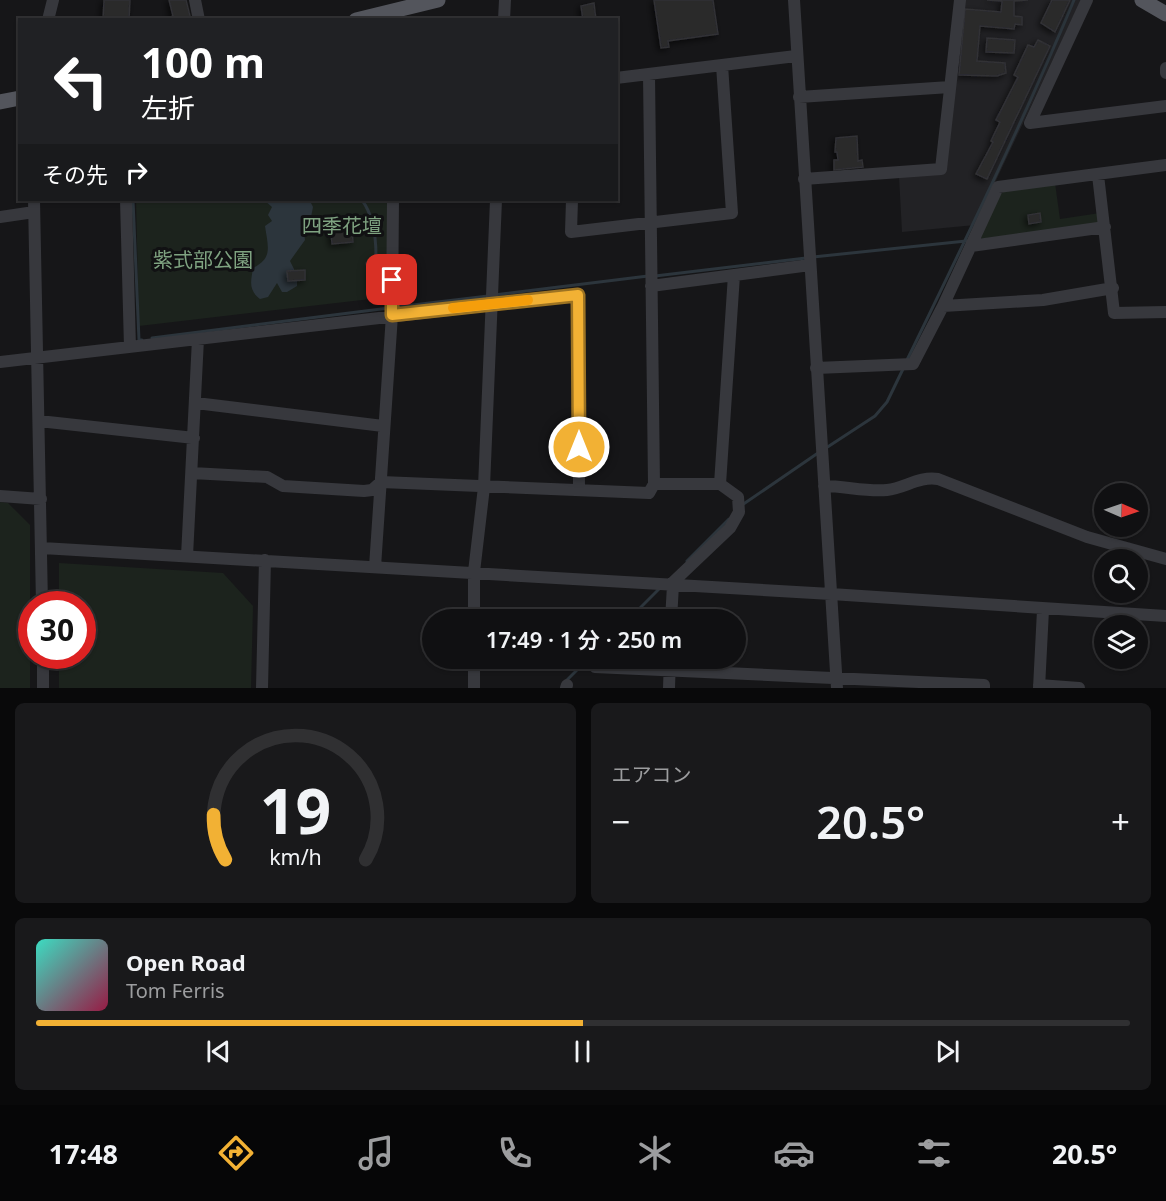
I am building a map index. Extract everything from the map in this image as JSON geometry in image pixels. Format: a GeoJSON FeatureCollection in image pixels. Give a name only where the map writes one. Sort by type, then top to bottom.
{"type":"FeatureCollection","features":[{"type":"Feature","properties":{"kind":"main road"},"geometry":{"type":"LineString","coordinates":[[364,18],[438,0]]}},
{"type":"Feature","properties":{"kind":"main road"},"geometry":{"type":"LineString","coordinates":[[1142,0],[1166,14]]}},
{"type":"Feature","properties":{"kind":"main road"},"geometry":{"type":"LineString","coordinates":[[0,102],[18,98]]}},
{"type":"Feature","properties":{"kind":"street"},"geometry":{"type":"LineString","coordinates":[[48,18],[53,0]]}},
{"type":"Feature","properties":{"kind":"street"},"geometry":{"type":"LineString","coordinates":[[195,0],[199,18]]}},
{"type":"Feature","properties":{"kind":"street"},"geometry":{"type":"LineString","coordinates":[[504,18],[505,0]]}},
{"type":"Feature","properties":{"kind":"street"},"geometry":{"type":"LineString","coordinates":[[794,0],[837,684]]}},
{"type":"Feature","properties":{"kind":"street"},"geometry":{"type":"LineString","coordinates":[[804,178],[941,169],[960,0]]}},
{"type":"Feature","properties":{"kind":"street"},"geometry":{"type":"LineString","coordinates":[[1087,0],[1030,123],[1166,106]]}},
{"type":"Feature","properties":{"kind":"street"},"geometry":{"type":"LineString","coordinates":[[618,78],[796,56]]}},
{"type":"Feature","properties":{"kind":"street"},"geometry":{"type":"LineString","coordinates":[[572,201],[572,232],[732,213],[722,65]]}},
{"type":"Feature","properties":{"kind":"street"},"geometry":{"type":"LineString","coordinates":[[1166,68],[1166,74]]}},
{"type":"Feature","properties":{"kind":"street"},"geometry":{"type":"LineString","coordinates":[[192,474],[267,477],[283,486],[364,491],[372,490],[381,482],[649,494],[654,484],[649,75]]}},
{"type":"Feature","properties":{"kind":"street"},"geometry":{"type":"LineString","coordinates":[[799,97],[950,87]]}},
{"type":"Feature","properties":{"kind":"street"},"geometry":{"type":"LineString","coordinates":[[816,368],[913,364],[943,306],[998,187],[1166,165]]}},
{"type":"Feature","properties":{"kind":"street"},"geometry":{"type":"LineString","coordinates":[[1098,175],[1113,288],[1114,313],[1166,312]]}},
{"type":"Feature","properties":{"kind":"street"},"geometry":{"type":"LineString","coordinates":[[126,201],[130,347]]}},
{"type":"Feature","properties":{"kind":"street"},"geometry":{"type":"LineString","coordinates":[[375,567],[392,315],[393,201]]}},
{"type":"Feature","properties":{"kind":"street"},"geometry":{"type":"LineString","coordinates":[[474,609],[474,572],[484,487],[496,201]]}},
{"type":"Feature","properties":{"kind":"street"},"geometry":{"type":"LineString","coordinates":[[0,217],[34,206],[42,591]]}},
{"type":"Feature","properties":{"kind":"street"},"geometry":{"type":"LineString","coordinates":[[971,246],[1105,227]]}},
{"type":"Feature","properties":{"kind":"street"},"geometry":{"type":"LineString","coordinates":[[651,286],[810,265]]}},
{"type":"Feature","properties":{"kind":"street"},"geometry":{"type":"LineString","coordinates":[[720,484],[734,275]]}},
{"type":"Feature","properties":{"kind":"street"},"geometry":{"type":"LineString","coordinates":[[943,306],[1043,300],[1113,288]]}},
{"type":"Feature","properties":{"kind":"street"},"geometry":{"type":"LineString","coordinates":[[0,362],[491,303],[578,295],[579,490]]}},
{"type":"Feature","properties":{"kind":"street"},"geometry":{"type":"LineString","coordinates":[[188,555],[198,339]]}},
{"type":"Feature","properties":{"kind":"street"},"geometry":{"type":"LineString","coordinates":[[196,403],[383,426]]}},
{"type":"Feature","properties":{"kind":"street"},"geometry":{"type":"LineString","coordinates":[[39,421],[194,438]]}},
{"type":"Feature","properties":{"kind":"street"},"geometry":{"type":"LineString","coordinates":[[824,486],[882,490],[899,488],[924,478],[938,479],[1087,537],[1166,559]]}},
{"type":"Feature","properties":{"kind":"street"},"geometry":{"type":"LineString","coordinates":[[654,484],[720,484],[738,497],[740,512],[730,528],[671,585],[671,609]]}},
{"type":"Feature","properties":{"kind":"street"},"geometry":{"type":"LineString","coordinates":[[0,496],[41,499]]}},
{"type":"Feature","properties":{"kind":"street"},"geometry":{"type":"LineString","coordinates":[[42,548],[474,572],[831,594],[1042,610],[1166,616]]}},
{"type":"Feature","properties":{"kind":"street"},"geometry":{"type":"LineString","coordinates":[[262,688],[265,560]]}},
{"type":"Feature","properties":{"kind":"street"},"geometry":{"type":"LineString","coordinates":[[1042,610],[1039,687],[1079,688]]}},
{"type":"Feature","properties":{"kind":"street"},"geometry":{"type":"LineString","coordinates":[[43,669],[43,688]]}},
{"type":"Feature","properties":{"kind":"street"},"geometry":{"type":"LineString","coordinates":[[474,669],[474,688]]}},
{"type":"Feature","properties":{"kind":"street"},"geometry":{"type":"LineString","coordinates":[[669,688],[670,669]]}},
{"type":"Feature","properties":{"kind":"street"},"geometry":{"type":"LineString","coordinates":[[705,669],[837,684],[984,686],[984,688]]}},
{"type":"Feature","properties":{"kind":"shaded area"},"geometry":{"type":"Polygon","coordinates":[[[965,0],[1081,0],[975,225],[902,232],[899,176],[946,173],[965,0]]]}},
{"type":"Feature","properties":{"kind":"shaded area"},"geometry":{"type":"Polygon","coordinates":[[[265,201],[314,201],[311,203],[313,207],[311,217],[303,225],[305,240],[290,261],[295,271],[287,271],[288,281],[297,280],[297,286],[287,292],[282,292],[277,283],[268,297],[260,299],[252,289],[251,281],[253,268],[264,260],[268,251],[265,226],[272,221],[268,215],[272,207],[265,201]]]}},
{"type":"Feature","properties":{"kind":"green space"},"geometry":{"type":"Polygon","coordinates":[[[1055,183],[1060,219],[1100,213],[1102,224],[979,239],[1000,195],[1006,189],[1055,183]]]}},
{"type":"Feature","properties":{"kind":"green space","name":"紫式部公園"},"geometry":{"type":"Polygon","coordinates":[[[136,201],[389,201],[388,297],[139,326],[136,201]]]}},
{"type":"Feature","properties":{"kind":"green space"},"geometry":{"type":"Polygon","coordinates":[[[0,502],[8,503],[30,525],[30,591],[18,591],[18,669],[30,669],[30,688],[0,688],[0,502]]]}},
{"type":"Feature","properties":{"kind":"green space"},"geometry":{"type":"Polygon","coordinates":[[[59,563],[223,573],[253,606],[251,688],[59,688],[59,669],[96,669],[96,591],[59,591],[59,563]]]}},
{"type":"Feature","properties":{"kind":"building"},"geometry":{"type":"Polygon","coordinates":[[[104,0],[130,0],[129,18],[103,18],[104,0]]]}},
{"type":"Feature","properties":{"kind":"building"},"geometry":{"type":"Polygon","coordinates":[[[169,0],[186,0],[190,16],[170,18],[173,16],[169,0]]]}},
{"type":"Feature","properties":{"kind":"building"},"geometry":{"type":"Polygon","coordinates":[[[654,0],[713,0],[718,34],[668,41],[669,47],[661,48],[654,0]]]}},
{"type":"Feature","properties":{"kind":"building"},"geometry":{"type":"Polygon","coordinates":[[[987,0],[1028,0],[1014,1],[1014,16],[1022,17],[1022,25],[1015,24],[1014,29],[980,26],[977,61],[1005,63],[1006,73],[997,76],[959,75],[965,9],[1001,12],[1002,1],[987,0]]]}},
{"type":"Feature","properties":{"kind":"building"},"geometry":{"type":"Polygon","coordinates":[[[1052,0],[1070,0],[1055,32],[1041,23],[1052,0]]]}},
{"type":"Feature","properties":{"kind":"building"},"geometry":{"type":"Polygon","coordinates":[[[594,3],[596,18],[583,18],[581,6],[594,3]]]}},
{"type":"Feature","properties":{"kind":"building"},"geometry":{"type":"Polygon","coordinates":[[[987,38],[1015,40],[1014,53],[986,52],[987,38]]]}},
{"type":"Feature","properties":{"kind":"building"},"geometry":{"type":"Polygon","coordinates":[[[1038,40],[1050,46],[987,179],[976,174],[993,142],[991,141],[1000,122],[996,120],[1018,77],[1014,75],[1028,45],[1034,47],[1038,40]]]}},
{"type":"Feature","properties":{"kind":"building"},"geometry":{"type":"Polygon","coordinates":[[[857,136],[858,161],[862,160],[863,167],[834,170],[834,160],[838,160],[837,152],[835,152],[836,138],[857,136]]]}},
{"type":"Feature","properties":{"kind":"building"},"geometry":{"type":"Polygon","coordinates":[[[1040,213],[1041,222],[1029,224],[1028,215],[1040,213]]]}},
{"type":"Feature","properties":{"kind":"building"},"geometry":{"type":"Polygon","coordinates":[[[351,216],[353,242],[332,244],[330,219],[351,216]]]}},
{"type":"Feature","properties":{"kind":"building"},"geometry":{"type":"Polygon","coordinates":[[[305,270],[305,280],[288,281],[287,271],[305,270]]]}},
{"type":"Feature","properties":{"kind":"building"},"geometry":{"type":"Polygon","coordinates":[[[385,273],[386,283],[374,284],[374,274],[385,273]]]}},
{"type":"Feature","properties":{"kind":"waterway"},"geometry":{"type":"LineString","coordinates":[[907,360],[1014,136],[1074,0]]}},
{"type":"Feature","properties":{"kind":"waterway"},"geometry":{"type":"LineString","coordinates":[[133,201],[139,340],[142,340]]}},
{"type":"Feature","properties":{"kind":"waterway"},"geometry":{"type":"LineString","coordinates":[[363,201],[371,219],[375,241],[376,256],[367,263],[372,299]]}},
{"type":"Feature","properties":{"kind":"waterway"},"geometry":{"type":"LineString","coordinates":[[813,257],[966,241]]}},
{"type":"Feature","properties":{"kind":"waterway"},"geometry":{"type":"LineString","coordinates":[[655,276],[806,258]]}},
{"type":"Feature","properties":{"kind":"waterway"},"geometry":{"type":"LineString","coordinates":[[494,295],[648,276]]}},
{"type":"Feature","properties":{"kind":"waterway"},"geometry":{"type":"LineString","coordinates":[[396,307],[488,296]]}},
{"type":"Feature","properties":{"kind":"waterway"},"geometry":{"type":"LineString","coordinates":[[152,338],[389,308]]}},
{"type":"Feature","properties":{"kind":"waterway"},"geometry":{"type":"LineString","coordinates":[[826,448],[875,416],[887,402],[903,369]]}},
{"type":"Feature","properties":{"kind":"waterway"},"geometry":{"type":"LineString","coordinates":[[742,505],[818,453]]}},
{"type":"Feature","properties":{"kind":"waterway"},"geometry":{"type":"LineString","coordinates":[[687,561],[729,519]]}},
{"type":"Feature","properties":{"kind":"waterway"},"geometry":{"type":"LineString","coordinates":[[639,609],[659,589]]}},
{"type":"Feature","properties":{"kind":"waterway"},"geometry":{"type":"LineString","coordinates":[[567,680],[578,669]]}},
{"type":"Feature","properties":{"kind":"slow traffic"},"geometry":{"type":"LineString","coordinates":[[453,308],[528,300]]}},
{"type":"Feature","properties":{"kind":"route"},"geometry":{"type":"LineString","coordinates":[[392,280],[392,315],[578,295],[579,447]]}},
{"type":"Feature","properties":{"kind":"park label","name":"四季花壇"},"geometry":{"type":"Point","coordinates":[342,225]}}]}
